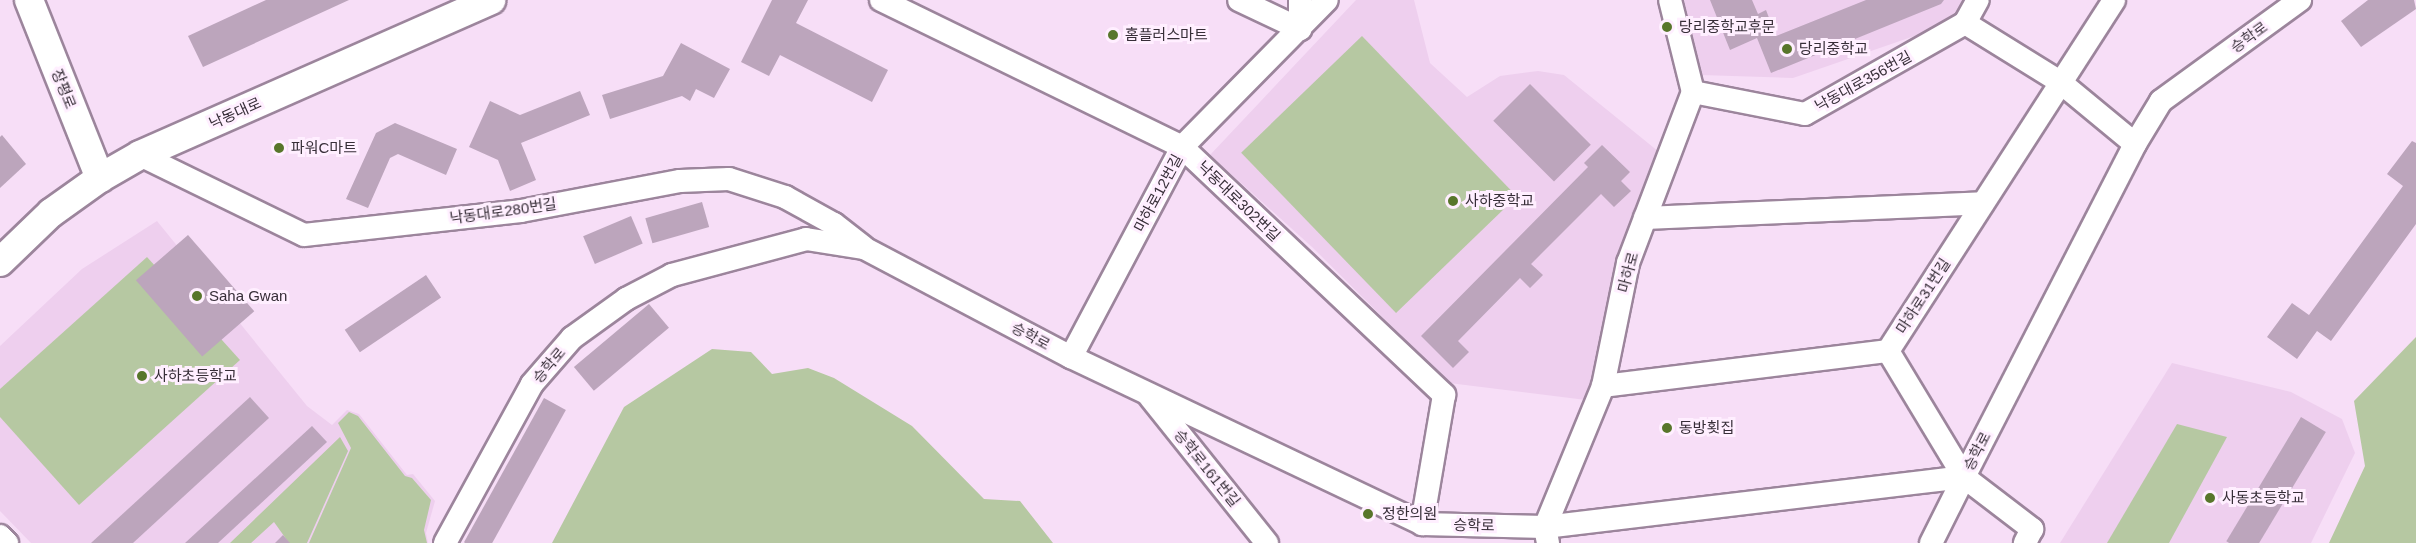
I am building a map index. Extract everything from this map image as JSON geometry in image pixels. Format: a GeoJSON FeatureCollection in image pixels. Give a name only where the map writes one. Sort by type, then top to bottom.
{"type":"FeatureCollection","features":[{"type":"Feature","properties":{"kind":"main road","name":"장평로"},"geometry":{"type":"LineString","coordinates":[[29,0],[100,178]]}},
{"type":"Feature","properties":{"kind":"main road","name":"낙동대로"},"geometry":{"type":"LineString","coordinates":[[0,262],[51,213],[100,178],[140,155],[491,0]]}},
{"type":"Feature","properties":{"kind":"street"},"geometry":{"type":"LineString","coordinates":[[1239,0],[1299,29],[1300,0]]}},
{"type":"Feature","properties":{"kind":"street","name":"마하로12번길"},"geometry":{"type":"LineString","coordinates":[[1071,357],[1182,147],[1327,0]]}},
{"type":"Feature","properties":{"kind":"street"},"geometry":{"type":"LineString","coordinates":[[1670,0],[1693,92]]}},
{"type":"Feature","properties":{"kind":"street"},"geometry":{"type":"LineString","coordinates":[[1978,0],[1965,23],[2060,82],[2135,144]]}},
{"type":"Feature","properties":{"kind":"street","name":"마하로31번길"},"geometry":{"type":"LineString","coordinates":[[1888,351],[2115,0]]}},
{"type":"Feature","properties":{"kind":"street","name":"승학로"},"geometry":{"type":"LineString","coordinates":[[445,543],[532,384],[572,338],[626,299],[672,275],[806,239],[864,248],[1071,357],[1422,524],[1547,535],[1964,477],[2135,144],[2161,101],[2300,0]]}},
{"type":"Feature","properties":{"kind":"street","name":"낙동대로302번길"},"geometry":{"type":"LineString","coordinates":[[889,1],[1182,147],[1444,395],[1422,524]]}},
{"type":"Feature","properties":{"kind":"street","name":"낙동대로356번길"},"geometry":{"type":"LineString","coordinates":[[1693,92],[1805,114],[1965,23]]}},
{"type":"Feature","properties":{"kind":"street","name":"마하로"},"geometry":{"type":"LineString","coordinates":[[1547,535],[1603,386],[1628,263],[1693,92]]}},
{"type":"Feature","properties":{"kind":"street","name":"낙동대로280번길"},"geometry":{"type":"LineString","coordinates":[[140,155],[304,235],[521,210],[680,181],[729,178],[785,197],[834,224],[864,248]]}},
{"type":"Feature","properties":{"kind":"street"},"geometry":{"type":"LineString","coordinates":[[1645,218],[1983,203]]}},
{"type":"Feature","properties":{"kind":"street"},"geometry":{"type":"LineString","coordinates":[[1603,386],[1888,351],[1964,477],[2032,530],[2025,543]]}},
{"type":"Feature","properties":{"kind":"street","name":"승학로161번길"},"geometry":{"type":"LineString","coordinates":[[1147,393],[1267,543]]}},
{"type":"Feature","properties":{"kind":"street"},"geometry":{"type":"LineString","coordinates":[[1931,543],[1964,477]]}},
{"type":"Feature","properties":{"kind":"street"},"geometry":{"type":"LineString","coordinates":[[0,536],[7,543]]}},
{"type":"Feature","properties":{"kind":"shaded area","name":"사하중학교"},"geometry":{"type":"Polygon","coordinates":[[[1356,0],[1414,0],[1430,63],[1467,97],[1500,76],[1538,71],[1564,75],[1664,156],[1610,283],[1602,374],[1586,400],[1449,383],[1312,247],[1210,155],[1356,0]]]}},
{"type":"Feature","properties":{"kind":"shaded area","name":"당리중학교"},"geometry":{"type":"Polygon","coordinates":[[[1684,0],[1965,0],[1952,23],[1793,78],[1701,75],[1684,0]]]}},
{"type":"Feature","properties":{"kind":"shaded area","name":"사하초등학교"},"geometry":{"type":"Polygon","coordinates":[[[157,221],[307,406],[332,425],[347,410],[359,414],[407,475],[413,474],[435,501],[426,533],[428,543],[31,543],[0,511],[0,346],[82,269],[157,221]]]}},
{"type":"Feature","properties":{"kind":"shaded area","name":"사동초등학교"},"geometry":{"type":"Polygon","coordinates":[[[2172,363],[2291,392],[2342,419],[2355,453],[2311,543],[2060,543],[2172,363]]]}},
{"type":"Feature","properties":{"kind":"green space"},"geometry":{"type":"Polygon","coordinates":[[[1362,36],[1517,196],[1396,313],[1241,153],[1362,36]]]}},
{"type":"Feature","properties":{"kind":"green space"},"geometry":{"type":"Polygon","coordinates":[[[147,257],[240,360],[79,505],[0,417],[0,389],[147,257]]]}},
{"type":"Feature","properties":{"kind":"green space"},"geometry":{"type":"Polygon","coordinates":[[[2416,337],[2416,543],[2329,543],[2365,466],[2354,401],[2416,337]]]}},
{"type":"Feature","properties":{"kind":"green space"},"geometry":{"type":"Polygon","coordinates":[[[712,349],[751,352],[772,374],[808,368],[834,378],[912,426],[984,499],[1020,501],[1053,543],[552,543],[624,407],[712,349]]]}},
{"type":"Feature","properties":{"kind":"green space"},"geometry":{"type":"Polygon","coordinates":[[[349,412],[358,416],[405,476],[412,478],[431,500],[424,530],[427,543],[309,543],[351,448],[338,423],[349,412]]]}},
{"type":"Feature","properties":{"kind":"green space"},"geometry":{"type":"Polygon","coordinates":[[[2177,424],[2227,437],[2169,543],[2107,543],[2177,424]]]}},
{"type":"Feature","properties":{"kind":"green space"},"geometry":{"type":"Polygon","coordinates":[[[340,437],[348,451],[307,543],[289,543],[274,522],[251,543],[230,543],[340,437]]]}},
{"type":"Feature","properties":{"kind":"building"},"geometry":{"type":"Polygon","coordinates":[[[266,0],[349,0],[203,67],[188,36],[266,0]]]}},
{"type":"Feature","properties":{"kind":"building"},"geometry":{"type":"Polygon","coordinates":[[[772,0],[808,0],[796,23],[888,70],[872,102],[780,55],[769,76],[741,62],[772,0]]]}},
{"type":"Feature","properties":{"kind":"building"},"geometry":{"type":"Polygon","coordinates":[[[1710,0],[1752,0],[1758,14],[1766,10],[1776,36],[1866,0],[1944,0],[1941,4],[1771,73],[1757,38],[1730,50],[1710,0]]]}},
{"type":"Feature","properties":{"kind":"building"},"geometry":{"type":"Polygon","coordinates":[[[2368,0],[2414,0],[2416,9],[2361,47],[2341,21],[2368,0]]]}},
{"type":"Feature","properties":{"kind":"building"},"geometry":{"type":"Polygon","coordinates":[[[681,43],[730,69],[714,98],[696,89],[690,101],[682,96],[610,119],[602,95],[663,76],[681,43]]]}},
{"type":"Feature","properties":{"kind":"building"},"geometry":{"type":"Polygon","coordinates":[[[1530,84],[1591,145],[1554,182],[1493,121],[1530,84]]]}},
{"type":"Feature","properties":{"kind":"building"},"geometry":{"type":"Polygon","coordinates":[[[580,91],[590,115],[521,143],[536,180],[510,191],[498,160],[469,147],[490,101],[520,115],[580,91]]]}},
{"type":"Feature","properties":{"kind":"building"},"geometry":{"type":"Polygon","coordinates":[[[395,123],[457,149],[446,175],[398,154],[390,158],[368,208],[346,199],[376,133],[395,123]]]}},
{"type":"Feature","properties":{"kind":"building"},"geometry":{"type":"Polygon","coordinates":[[[2,135],[26,164],[0,188],[0,137],[2,135]]]}},
{"type":"Feature","properties":{"kind":"building"},"geometry":{"type":"Polygon","coordinates":[[[2412,141],[2416,143],[2416,224],[2331,341],[2317,331],[2297,359],[2267,337],[2292,303],[2309,315],[2403,186],[2387,174],[2412,141]]]}},
{"type":"Feature","properties":{"kind":"building"},"geometry":{"type":"Polygon","coordinates":[[[1602,145],[1630,172],[1621,181],[1631,191],[1614,207],[1601,194],[1531,264],[1543,275],[1530,288],[1520,278],[1458,341],[1469,352],[1453,368],[1421,336],[1588,167],[1584,163],[1602,145]]]}},
{"type":"Feature","properties":{"kind":"building"},"geometry":{"type":"Polygon","coordinates":[[[702,202],[709,227],[652,243],[645,218],[702,202]]]}},
{"type":"Feature","properties":{"kind":"building"},"geometry":{"type":"Polygon","coordinates":[[[631,216],[643,244],[595,264],[583,236],[631,216]]]}},
{"type":"Feature","properties":{"kind":"building","name":"Saha Gwan"},"geometry":{"type":"Polygon","coordinates":[[[188,235],[254,311],[202,356],[136,280],[188,235]]]}},
{"type":"Feature","properties":{"kind":"building"},"geometry":{"type":"Polygon","coordinates":[[[426,275],[441,297],[360,352],[345,330],[426,275]]]}},
{"type":"Feature","properties":{"kind":"building"},"geometry":{"type":"Polygon","coordinates":[[[649,304],[669,328],[594,391],[574,367],[649,304]]]}},
{"type":"Feature","properties":{"kind":"building"},"geometry":{"type":"Polygon","coordinates":[[[250,397],[269,418],[133,543],[91,543],[250,397]]]}},
{"type":"Feature","properties":{"kind":"building"},"geometry":{"type":"Polygon","coordinates":[[[544,398],[566,410],[492,543],[464,542],[544,398]]]}},
{"type":"Feature","properties":{"kind":"building"},"geometry":{"type":"Polygon","coordinates":[[[2301,417],[2326,432],[2259,543],[2226,541],[2301,417]]]}},
{"type":"Feature","properties":{"kind":"building"},"geometry":{"type":"Polygon","coordinates":[[[312,426],[327,442],[218,543],[185,543],[312,426]]]}},
{"type":"Feature","properties":{"kind":"building"},"geometry":{"type":"Polygon","coordinates":[[[283,535],[290,543],[275,543],[283,535]]]}},
{"type":"Feature","properties":{"kind":"place","name":"당리중학교후문"},"geometry":{"type":"Point","coordinates":[1667,27]}},
{"type":"Feature","properties":{"kind":"place","name":"홈플러스마트"},"geometry":{"type":"Point","coordinates":[1113,35]}},
{"type":"Feature","properties":{"kind":"place","name":"당리중학교"},"geometry":{"type":"Point","coordinates":[1787,49]}},
{"type":"Feature","properties":{"kind":"place","name":"파워C마트"},"geometry":{"type":"Point","coordinates":[279,148]}},
{"type":"Feature","properties":{"kind":"place","name":"사하중학교"},"geometry":{"type":"Point","coordinates":[1453,201]}},
{"type":"Feature","properties":{"kind":"place","name":"Saha Gwan"},"geometry":{"type":"Point","coordinates":[197,296]}},
{"type":"Feature","properties":{"kind":"place","name":"사하초등학교"},"geometry":{"type":"Point","coordinates":[142,376]}},
{"type":"Feature","properties":{"kind":"place","name":"동방횟집"},"geometry":{"type":"Point","coordinates":[1667,428]}},
{"type":"Feature","properties":{"kind":"place","name":"사동초등학교"},"geometry":{"type":"Point","coordinates":[2210,498]}},
{"type":"Feature","properties":{"kind":"place","name":"정한의원"},"geometry":{"type":"Point","coordinates":[1368,514]}}]}
